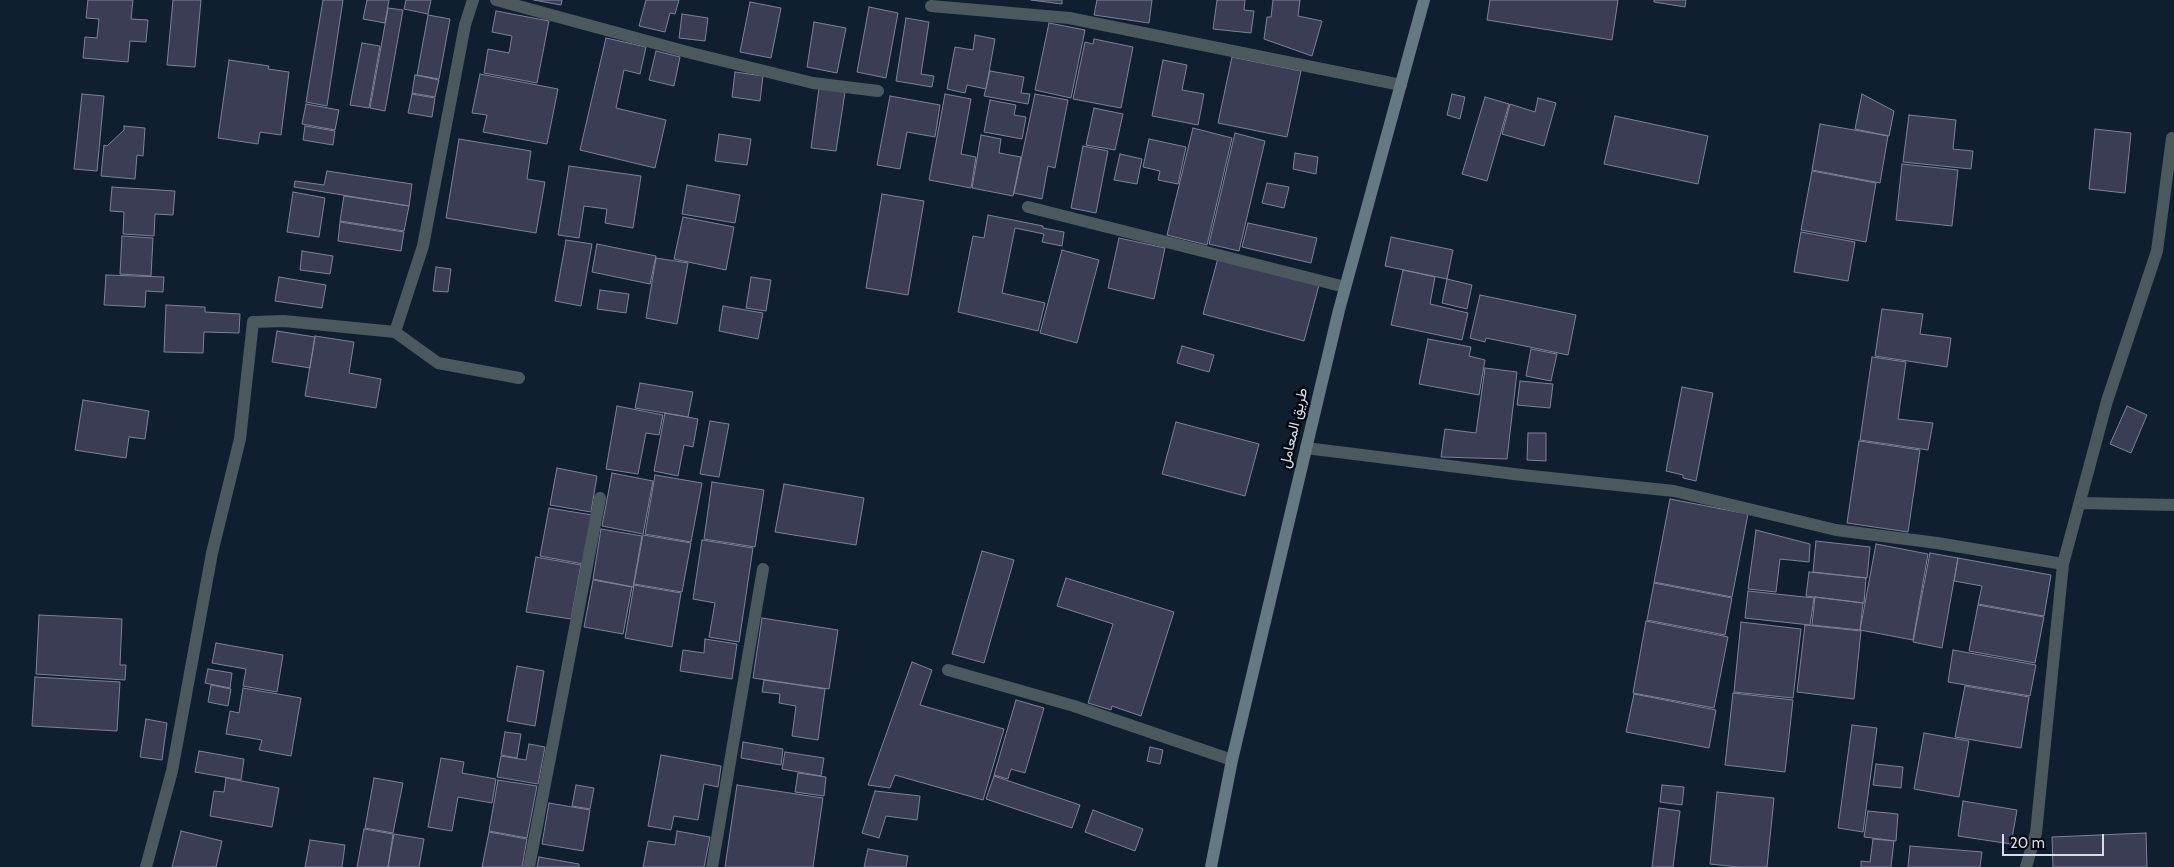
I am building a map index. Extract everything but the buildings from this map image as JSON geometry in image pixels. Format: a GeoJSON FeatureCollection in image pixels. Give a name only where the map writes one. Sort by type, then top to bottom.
{"type":"FeatureCollection","features":[{"type":"Feature","properties":{"kind":"main road","name":"طريق المعامل"},"geometry":{"type":"LineString","coordinates":[[1211,867],[1232,760],[1345,287],[1424,0]]}},
{"type":"Feature","properties":{"kind":"street"},"geometry":{"type":"LineString","coordinates":[[395,332],[423,246],[465,25],[473,0]]}},
{"type":"Feature","properties":{"kind":"street"},"geometry":{"type":"LineString","coordinates":[[496,0],[691,53],[813,83],[878,91]]}},
{"type":"Feature","properties":{"kind":"street"},"geometry":{"type":"LineString","coordinates":[[931,6],[1069,18],[1400,86]]}},
{"type":"Feature","properties":{"kind":"street"},"geometry":{"type":"LineString","coordinates":[[2026,867],[2036,833],[2063,564],[2107,402],[2157,251],[2172,138]]}},
{"type":"Feature","properties":{"kind":"street"},"geometry":{"type":"LineString","coordinates":[[1028,207],[1345,287]]}},
{"type":"Feature","properties":{"kind":"street"},"geometry":{"type":"LineString","coordinates":[[146,867],[172,771],[212,553],[240,439],[253,322],[284,321],[395,332],[438,363],[519,378]]}},
{"type":"Feature","properties":{"kind":"street"},"geometry":{"type":"LineString","coordinates":[[1306,448],[1522,475],[1674,491],[1836,530],[1938,543],[2063,564]]}},
{"type":"Feature","properties":{"kind":"street"},"geometry":{"type":"LineString","coordinates":[[529,867],[600,498]]}},
{"type":"Feature","properties":{"kind":"street"},"geometry":{"type":"LineString","coordinates":[[2081,503],[2174,505]]}},
{"type":"Feature","properties":{"kind":"street"},"geometry":{"type":"LineString","coordinates":[[712,867],[762,570]]}},
{"type":"Feature","properties":{"kind":"street"},"geometry":{"type":"LineString","coordinates":[[948,670],[1074,706],[1232,760]]}}]}
